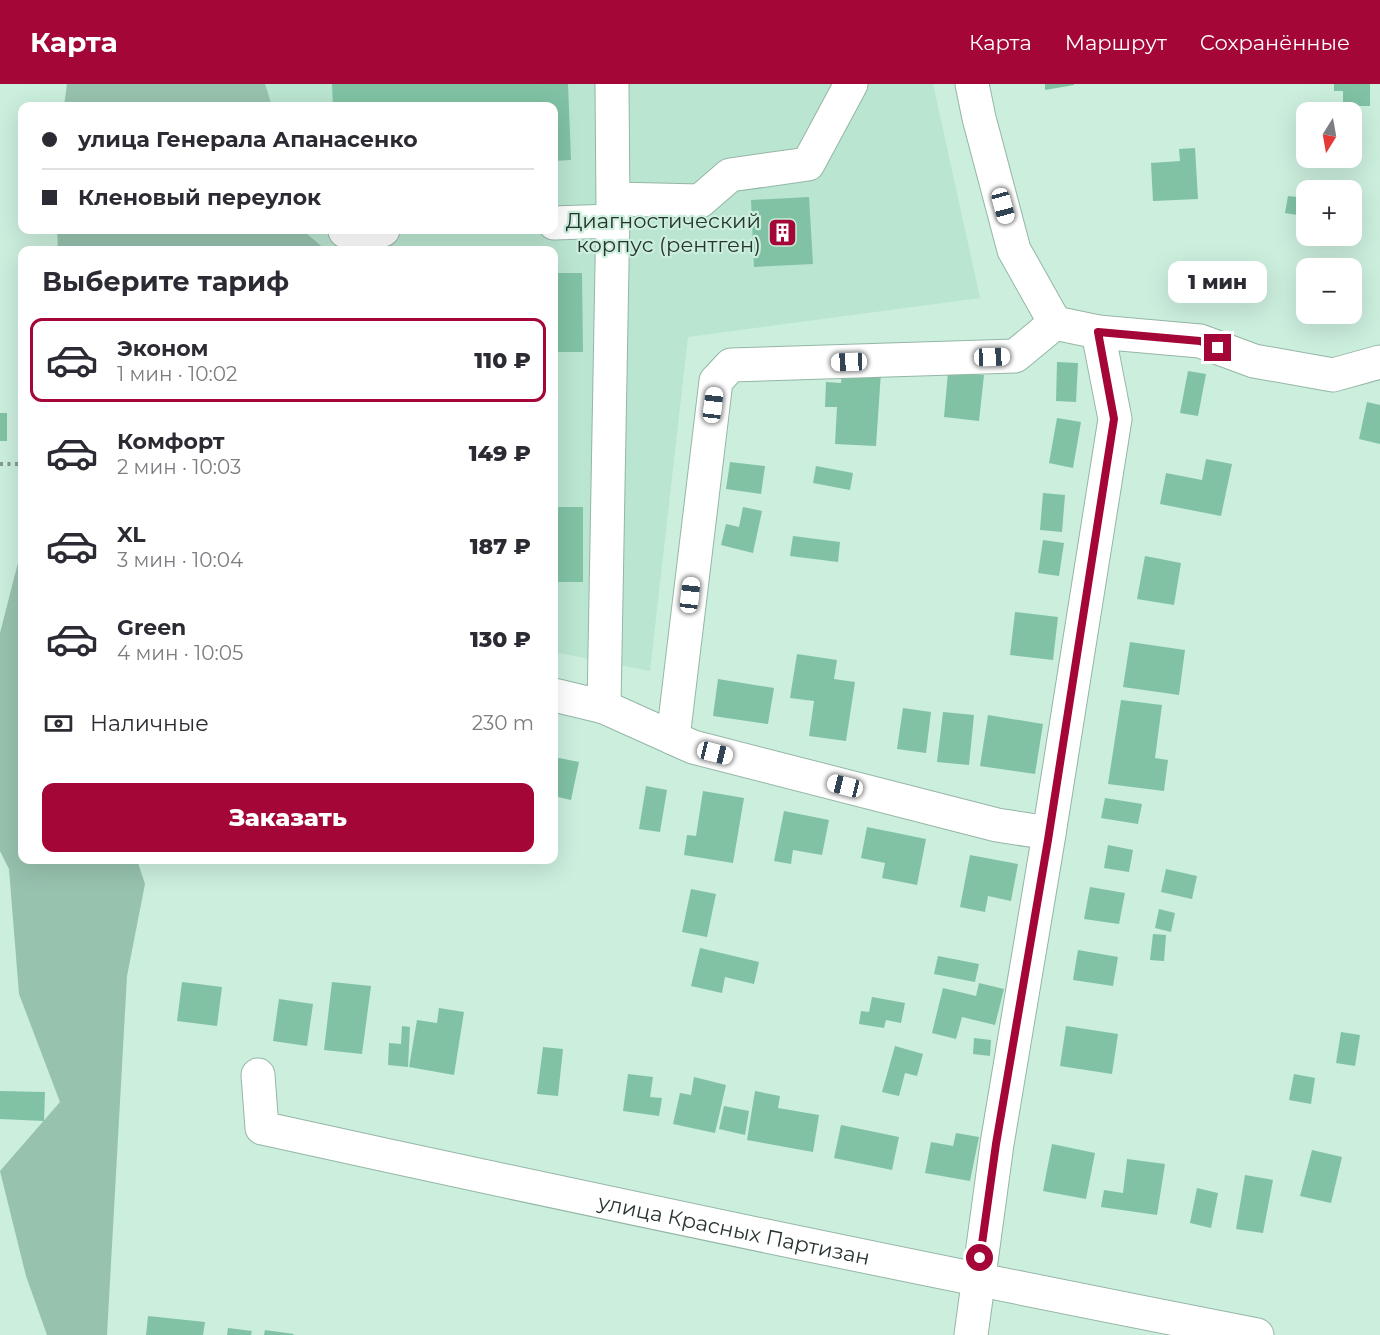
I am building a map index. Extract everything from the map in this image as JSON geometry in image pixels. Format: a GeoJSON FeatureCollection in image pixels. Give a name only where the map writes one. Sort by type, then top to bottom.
{"type":"FeatureCollection","features":[{"type":"Feature","properties":{"kind":"street"},"geometry":{"type":"LineString","coordinates":[[604,707],[613,210],[612,84]]}},
{"type":"Feature","properties":{"kind":"street"},"geometry":{"type":"LineString","coordinates":[[558,223],[613,210],[700,201],[730,175],[808,164],[851,84]]}},
{"type":"Feature","properties":{"kind":"street"},"geometry":{"type":"LineString","coordinates":[[972,84],[1014,250],[1054,323],[1098,332],[1200,341],[1254,361],[1333,375],[1380,362]]}},
{"type":"Feature","properties":{"kind":"street"},"geometry":{"type":"LineString","coordinates":[[673,738],[716,381],[731,365],[1015,356],[1054,323]]}},
{"type":"Feature","properties":{"kind":"street"},"geometry":{"type":"LineString","coordinates":[[971,1335],[996,1144],[1050,832],[1114,419],[1098,332]]}},
{"type":"Feature","properties":{"kind":"street"},"geometry":{"type":"LineString","coordinates":[[558,696],[604,707],[693,747],[997,825],[1050,832]]}},
{"type":"Feature","properties":{"kind":"street","name":"улица Красных Партизан"},"geometry":{"type":"LineString","coordinates":[[258,1075],[262,1128],[977,1281],[1257,1335]]}},
{"type":"Feature","properties":{"kind":"path"},"geometry":{"type":"LineString","coordinates":[[0,464],[18,464]]}},
{"type":"Feature","properties":{"kind":"shaded area"},"geometry":{"type":"Polygon","coordinates":[[[67,84],[265,84],[271,102],[65,102],[67,84]]]}},
{"type":"Feature","properties":{"kind":"shaded area"},"geometry":{"type":"Polygon","coordinates":[[[167,84],[933,84],[980,298],[688,337],[650,671],[558,653],[558,246],[166,246],[166,234],[558,234],[558,102],[167,102],[167,84]]]}},
{"type":"Feature","properties":{"kind":"shaded area"},"geometry":{"type":"Polygon","coordinates":[[[57,234],[307,234],[321,246],[58,246],[57,234]]]}},
{"type":"Feature","properties":{"kind":"shaded area"},"geometry":{"type":"Polygon","coordinates":[[[18,563],[18,864],[138,864],[145,884],[127,976],[107,1335],[47,1335],[26,1276],[0,1171],[60,1102],[19,994],[9,869],[0,851],[0,633],[18,563]]]}},
{"type":"Feature","properties":{"kind":"building"},"geometry":{"type":"Polygon","coordinates":[[[332,84],[568,84],[571,160],[558,161],[558,102],[333,102],[332,84]]]}},
{"type":"Feature","properties":{"kind":"building"},"geometry":{"type":"Polygon","coordinates":[[[1045,84],[1074,84],[1074,85],[1045,90],[1045,84]]]}},
{"type":"Feature","properties":{"kind":"building"},"geometry":{"type":"Polygon","coordinates":[[[1334,84],[1370,84],[1370,106],[1362,106],[1362,102],[1343,102],[1343,91],[1334,91],[1334,84]]]}},
{"type":"Feature","properties":{"kind":"building"},"geometry":{"type":"Polygon","coordinates":[[[1195,148],[1198,199],[1153,201],[1151,163],[1180,161],[1179,149],[1195,148]]]}},
{"type":"Feature","properties":{"kind":"building"},"geometry":{"type":"Polygon","coordinates":[[[1288,196],[1296,197],[1296,215],[1285,213],[1288,196]]]}},
{"type":"Feature","properties":{"kind":"building","name":"Диагностический корпус (рентген)"},"geometry":{"type":"Polygon","coordinates":[[[809,197],[813,264],[754,267],[751,200],[809,197]]]}},
{"type":"Feature","properties":{"kind":"building"},"geometry":{"type":"Polygon","coordinates":[[[558,273],[582,273],[583,352],[558,352],[558,273]]]}},
{"type":"Feature","properties":{"kind":"building"},"geometry":{"type":"Polygon","coordinates":[[[1057,362],[1078,363],[1076,402],[1056,401],[1057,362]]]}},
{"type":"Feature","properties":{"kind":"building"},"geometry":{"type":"Polygon","coordinates":[[[842,370],[881,372],[876,446],[835,444],[837,407],[825,407],[826,382],[841,383],[842,370]]]}},
{"type":"Feature","properties":{"kind":"building"},"geometry":{"type":"Polygon","coordinates":[[[1188,371],[1206,374],[1198,416],[1180,413],[1188,371]]]}},
{"type":"Feature","properties":{"kind":"building"},"geometry":{"type":"Polygon","coordinates":[[[948,372],[984,375],[979,421],[944,417],[948,372]]]}},
{"type":"Feature","properties":{"kind":"building"},"geometry":{"type":"Polygon","coordinates":[[[1367,402],[1380,405],[1380,444],[1359,439],[1367,402]]]}},
{"type":"Feature","properties":{"kind":"building"},"geometry":{"type":"Polygon","coordinates":[[[0,413],[7,413],[7,441],[0,441],[0,413]]]}},
{"type":"Feature","properties":{"kind":"building"},"geometry":{"type":"Polygon","coordinates":[[[1057,418],[1081,422],[1073,468],[1049,463],[1057,418]]]}},
{"type":"Feature","properties":{"kind":"building"},"geometry":{"type":"Polygon","coordinates":[[[1206,459],[1232,464],[1221,516],[1160,504],[1166,473],[1202,480],[1206,459]]]}},
{"type":"Feature","properties":{"kind":"building"},"geometry":{"type":"Polygon","coordinates":[[[730,462],[765,466],[761,494],[726,489],[730,462]]]}},
{"type":"Feature","properties":{"kind":"building"},"geometry":{"type":"Polygon","coordinates":[[[816,466],[853,473],[850,490],[813,483],[816,466]]]}},
{"type":"Feature","properties":{"kind":"building"},"geometry":{"type":"Polygon","coordinates":[[[1043,493],[1065,495],[1062,532],[1040,530],[1043,493]]]}},
{"type":"Feature","properties":{"kind":"building"},"geometry":{"type":"Polygon","coordinates":[[[558,507],[583,507],[583,582],[558,582],[558,507]]]}},
{"type":"Feature","properties":{"kind":"building"},"geometry":{"type":"Polygon","coordinates":[[[743,507],[762,511],[753,553],[721,545],[726,524],[739,527],[743,507]]]}},
{"type":"Feature","properties":{"kind":"building"},"geometry":{"type":"Polygon","coordinates":[[[793,536],[840,542],[838,562],[790,556],[793,536]]]}},
{"type":"Feature","properties":{"kind":"building"},"geometry":{"type":"Polygon","coordinates":[[[1043,540],[1064,543],[1059,576],[1038,573],[1043,540]]]}},
{"type":"Feature","properties":{"kind":"building"},"geometry":{"type":"Polygon","coordinates":[[[1145,556],[1181,563],[1174,605],[1137,599],[1145,556]]]}},
{"type":"Feature","properties":{"kind":"building"},"geometry":{"type":"Polygon","coordinates":[[[1015,612],[1058,617],[1053,660],[1010,655],[1015,612]]]}},
{"type":"Feature","properties":{"kind":"building"},"geometry":{"type":"Polygon","coordinates":[[[1130,642],[1185,650],[1179,695],[1123,687],[1130,642]]]}},
{"type":"Feature","properties":{"kind":"building"},"geometry":{"type":"Polygon","coordinates":[[[797,654],[837,660],[834,679],[855,682],[846,741],[809,736],[814,701],[790,698],[797,654]]]}},
{"type":"Feature","properties":{"kind":"building"},"geometry":{"type":"Polygon","coordinates":[[[718,679],[774,688],[768,724],[713,716],[718,679]]]}},
{"type":"Feature","properties":{"kind":"building"},"geometry":{"type":"Polygon","coordinates":[[[1121,700],[1162,705],[1155,758],[1168,760],[1164,791],[1108,784],[1121,700]]]}},
{"type":"Feature","properties":{"kind":"building"},"geometry":{"type":"Polygon","coordinates":[[[903,708],[931,712],[926,753],[897,749],[903,708]]]}},
{"type":"Feature","properties":{"kind":"building"},"geometry":{"type":"Polygon","coordinates":[[[943,712],[974,715],[969,765],[937,762],[943,712]]]}},
{"type":"Feature","properties":{"kind":"building"},"geometry":{"type":"Polygon","coordinates":[[[988,715],[1043,724],[1035,774],[980,766],[988,715]]]}},
{"type":"Feature","properties":{"kind":"building"},"geometry":{"type":"Polygon","coordinates":[[[558,758],[579,762],[571,800],[558,797],[558,758]]]}},
{"type":"Feature","properties":{"kind":"building"},"geometry":{"type":"Polygon","coordinates":[[[646,786],[667,790],[660,832],[639,829],[646,786]]]}},
{"type":"Feature","properties":{"kind":"building"},"geometry":{"type":"Polygon","coordinates":[[[703,791],[744,798],[733,863],[684,855],[687,835],[696,836],[703,791]]]}},
{"type":"Feature","properties":{"kind":"building"},"geometry":{"type":"Polygon","coordinates":[[[1105,798],[1142,804],[1138,824],[1101,818],[1105,798]]]}},
{"type":"Feature","properties":{"kind":"building"},"geometry":{"type":"Polygon","coordinates":[[[784,811],[829,820],[822,855],[793,850],[791,864],[774,861],[784,811]]]}},
{"type":"Feature","properties":{"kind":"building"},"geometry":{"type":"Polygon","coordinates":[[[867,827],[926,839],[917,885],[882,878],[885,863],[861,858],[867,827]]]}},
{"type":"Feature","properties":{"kind":"building"},"geometry":{"type":"Polygon","coordinates":[[[1108,845],[1133,850],[1129,872],[1104,868],[1108,845]]]}},
{"type":"Feature","properties":{"kind":"building"},"geometry":{"type":"Polygon","coordinates":[[[970,855],[1018,864],[1011,901],[988,896],[985,912],[960,907],[970,855]]]}},
{"type":"Feature","properties":{"kind":"building"},"geometry":{"type":"Polygon","coordinates":[[[1166,869],[1197,876],[1192,899],[1161,892],[1166,869]]]}},
{"type":"Feature","properties":{"kind":"building"},"geometry":{"type":"Polygon","coordinates":[[[1090,887],[1125,893],[1119,924],[1084,919],[1090,887]]]}},
{"type":"Feature","properties":{"kind":"building"},"geometry":{"type":"Polygon","coordinates":[[[691,889],[716,894],[707,937],[682,932],[691,889]]]}},
{"type":"Feature","properties":{"kind":"building"},"geometry":{"type":"Polygon","coordinates":[[[1159,909],[1175,913],[1171,932],[1155,928],[1159,909]]]}},
{"type":"Feature","properties":{"kind":"building"},"geometry":{"type":"Polygon","coordinates":[[[1153,934],[1166,935],[1164,961],[1150,960],[1153,934]]]}},
{"type":"Feature","properties":{"kind":"building"},"geometry":{"type":"Polygon","coordinates":[[[700,948],[759,962],[754,984],[725,977],[722,993],[691,986],[700,948]]]}},
{"type":"Feature","properties":{"kind":"building"},"geometry":{"type":"Polygon","coordinates":[[[1078,950],[1118,957],[1113,986],[1073,980],[1078,950]]]}},
{"type":"Feature","properties":{"kind":"building"},"geometry":{"type":"Polygon","coordinates":[[[938,956],[979,964],[975,982],[934,974],[938,956]]]}},
{"type":"Feature","properties":{"kind":"building"},"geometry":{"type":"Polygon","coordinates":[[[182,982],[222,987],[217,1026],[177,1021],[182,982]]]}},
{"type":"Feature","properties":{"kind":"building"},"geometry":{"type":"Polygon","coordinates":[[[332,982],[371,986],[362,1054],[324,1050],[332,982]]]}},
{"type":"Feature","properties":{"kind":"building"},"geometry":{"type":"Polygon","coordinates":[[[979,983],[1004,989],[995,1025],[962,1017],[956,1039],[932,1033],[943,988],[976,996],[979,983]]]}},
{"type":"Feature","properties":{"kind":"building"},"geometry":{"type":"Polygon","coordinates":[[[872,997],[905,1003],[901,1023],[886,1020],[884,1028],[859,1024],[861,1011],[869,1012],[872,997]]]}},
{"type":"Feature","properties":{"kind":"building"},"geometry":{"type":"Polygon","coordinates":[[[279,999],[313,1004],[307,1046],[273,1041],[279,999]]]}},
{"type":"Feature","properties":{"kind":"building"},"geometry":{"type":"Polygon","coordinates":[[[439,1008],[464,1012],[454,1075],[409,1067],[417,1020],[437,1023],[439,1008]]]}},
{"type":"Feature","properties":{"kind":"building"},"geometry":{"type":"Polygon","coordinates":[[[402,1026],[410,1027],[408,1067],[388,1065],[389,1043],[401,1044],[402,1026]]]}},
{"type":"Feature","properties":{"kind":"building"},"geometry":{"type":"Polygon","coordinates":[[[1066,1026],[1118,1034],[1112,1074],[1060,1066],[1066,1026]]]}},
{"type":"Feature","properties":{"kind":"building"},"geometry":{"type":"Polygon","coordinates":[[[1341,1032],[1360,1035],[1355,1066],[1336,1063],[1341,1032]]]}},
{"type":"Feature","properties":{"kind":"building"},"geometry":{"type":"Polygon","coordinates":[[[974,1038],[991,1040],[990,1056],[973,1054],[974,1038]]]}},
{"type":"Feature","properties":{"kind":"building"},"geometry":{"type":"Polygon","coordinates":[[[895,1046],[923,1054],[917,1076],[905,1073],[899,1096],[882,1092],[895,1046]]]}},
{"type":"Feature","properties":{"kind":"building"},"geometry":{"type":"Polygon","coordinates":[[[543,1047],[563,1049],[558,1096],[537,1094],[543,1047]]]}},
{"type":"Feature","properties":{"kind":"building"},"geometry":{"type":"Polygon","coordinates":[[[628,1074],[653,1077],[650,1097],[662,1098],[659,1116],[623,1111],[628,1074]]]}},
{"type":"Feature","properties":{"kind":"building"},"geometry":{"type":"Polygon","coordinates":[[[1294,1074],[1315,1078],[1311,1104],[1289,1100],[1294,1074]]]}},
{"type":"Feature","properties":{"kind":"building"},"geometry":{"type":"Polygon","coordinates":[[[694,1077],[726,1085],[715,1133],[673,1124],[680,1093],[691,1095],[694,1077]]]}},
{"type":"Feature","properties":{"kind":"building"},"geometry":{"type":"Polygon","coordinates":[[[0,1091],[45,1092],[44,1121],[0,1119],[0,1091]]]}},
{"type":"Feature","properties":{"kind":"building"},"geometry":{"type":"Polygon","coordinates":[[[755,1091],[780,1096],[778,1108],[819,1115],[813,1152],[747,1140],[755,1091]]]}},
{"type":"Feature","properties":{"kind":"building"},"geometry":{"type":"Polygon","coordinates":[[[724,1106],[749,1111],[745,1135],[719,1129],[724,1106]]]}},
{"type":"Feature","properties":{"kind":"building"},"geometry":{"type":"Polygon","coordinates":[[[841,1125],[899,1137],[892,1170],[834,1158],[841,1125]]]}},
{"type":"Feature","properties":{"kind":"building"},"geometry":{"type":"Polygon","coordinates":[[[956,1133],[979,1137],[970,1181],[925,1173],[931,1142],[953,1146],[956,1133]]]}},
{"type":"Feature","properties":{"kind":"building"},"geometry":{"type":"Polygon","coordinates":[[[1052,1144],[1095,1153],[1086,1199],[1043,1191],[1052,1144]]]}},
{"type":"Feature","properties":{"kind":"building"},"geometry":{"type":"Polygon","coordinates":[[[1312,1150],[1342,1157],[1331,1203],[1300,1196],[1312,1150]]]}},
{"type":"Feature","properties":{"kind":"building"},"geometry":{"type":"Polygon","coordinates":[[[1127,1159],[1165,1164],[1157,1215],[1101,1207],[1104,1190],[1123,1193],[1127,1159]]]}},
{"type":"Feature","properties":{"kind":"building"},"geometry":{"type":"Polygon","coordinates":[[[1245,1175],[1273,1180],[1263,1233],[1236,1229],[1245,1175]]]}},
{"type":"Feature","properties":{"kind":"building"},"geometry":{"type":"Polygon","coordinates":[[[1197,1188],[1218,1193],[1211,1228],[1190,1223],[1197,1188]]]}},
{"type":"Feature","properties":{"kind":"building"},"geometry":{"type":"Polygon","coordinates":[[[148,1316],[205,1322],[203,1335],[146,1335],[148,1316]]]}},
{"type":"Feature","properties":{"kind":"building"},"geometry":{"type":"Polygon","coordinates":[[[228,1328],[252,1331],[251,1335],[227,1335],[228,1328]]]}},
{"type":"Feature","properties":{"kind":"building"},"geometry":{"type":"Polygon","coordinates":[[[265,1330],[294,1334],[264,1335],[265,1330]]]}},
{"type":"Feature","properties":{"kind":"place","name":"Диагностический корпус (рентген)"},"geometry":{"type":"Point","coordinates":[782,232]}},
{"type":"Feature","properties":{"kind":"route"},"geometry":{"type":"LineString","coordinates":[[980,1258],[996,1144],[1048,840],[1114,419],[1098,332],[1200,341],[1218,348]]}}]}
